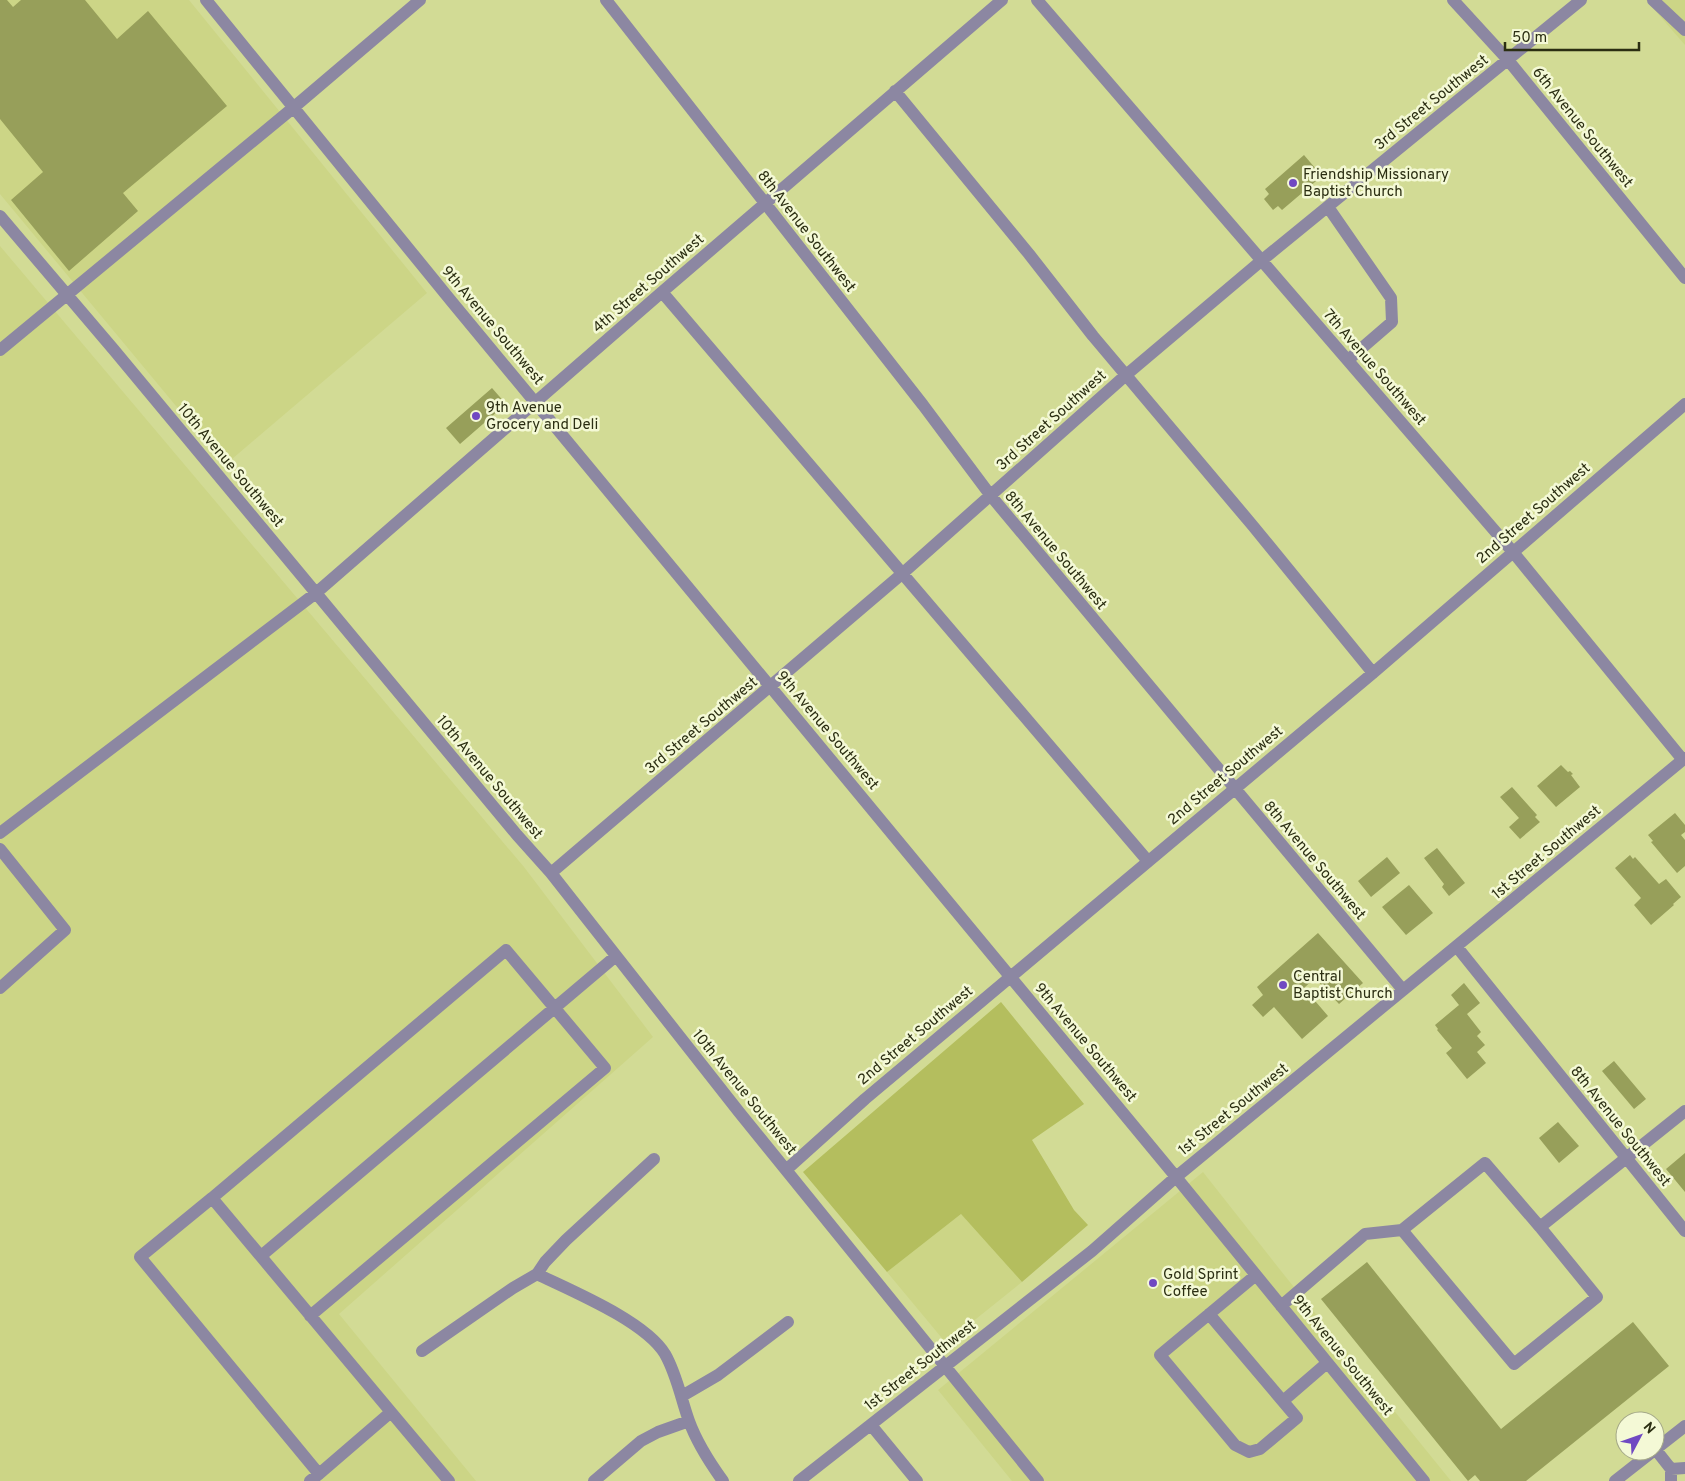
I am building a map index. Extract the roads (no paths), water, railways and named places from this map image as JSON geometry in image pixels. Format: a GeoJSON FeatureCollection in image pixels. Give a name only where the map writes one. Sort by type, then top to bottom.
{"type":"FeatureCollection","features":[{"type":"Feature","properties":{"kind":"street","name":"9th Avenue Southwest"},"geometry":{"type":"LineString","coordinates":[[206,0],[293,108],[1176,1177],[1424,1481]]}},
{"type":"Feature","properties":{"kind":"street"},"geometry":{"type":"LineString","coordinates":[[0,350],[293,108],[420,0]]}},
{"type":"Feature","properties":{"kind":"street","name":"8th Avenue Southwest"},"geometry":{"type":"LineString","coordinates":[[606,0],[923,405],[990,496],[1403,990]]}},
{"type":"Feature","properties":{"kind":"street","name":"4th Street Southwest"},"geometry":{"type":"LineString","coordinates":[[0,833],[316,593],[764,203],[1002,0]]}},
{"type":"Feature","properties":{"kind":"street","name":"7th Avenue Southwest"},"geometry":{"type":"LineString","coordinates":[[1037,0],[1513,552],[1684,759]]}},
{"type":"Feature","properties":{"kind":"street","name":"6th Avenue Southwest"},"geometry":{"type":"LineString","coordinates":[[1453,0],[1508,60],[1685,278]]}},
{"type":"Feature","properties":{"kind":"street","name":"3rd Street Southwest"},"geometry":{"type":"LineString","coordinates":[[551,873],[903,573],[1126,375],[1261,261],[1581,0]]}},
{"type":"Feature","properties":{"kind":"street"},"geometry":{"type":"LineString","coordinates":[[1653,0],[1685,30]]}},
{"type":"Feature","properties":{"kind":"street"},"geometry":{"type":"LineString","coordinates":[[895,91],[1372,673]]}},
{"type":"Feature","properties":{"kind":"street"},"geometry":{"type":"LineString","coordinates":[[1328,207],[1391,298],[1392,322],[1348,360]]}},
{"type":"Feature","properties":{"kind":"street","name":"10th Avenue Southwest"},"geometry":{"type":"LineString","coordinates":[[0,216],[517,835],[551,873],[786,1170],[1038,1481]]}},
{"type":"Feature","properties":{"kind":"street"},"geometry":{"type":"LineString","coordinates":[[662,292],[903,573],[1026,720],[1148,860]]}},
{"type":"Feature","properties":{"kind":"street","name":"2nd Street Southwest"},"geometry":{"type":"LineString","coordinates":[[786,1170],[865,1099],[1372,673],[1685,404]]}},
{"type":"Feature","properties":{"kind":"street","name":"1st Street Southwest"},"geometry":{"type":"LineString","coordinates":[[799,1481],[1092,1251],[1176,1177],[1684,759]]}},
{"type":"Feature","properties":{"kind":"street"},"geometry":{"type":"LineString","coordinates":[[0,849],[65,930],[0,988]]}},
{"type":"Feature","properties":{"kind":"street","name":"8th Avenue Southwest"},"geometry":{"type":"LineString","coordinates":[[1457,947],[1685,1232]]}},
{"type":"Feature","properties":{"kind":"street"},"geometry":{"type":"LineString","coordinates":[[310,1316],[605,1068],[506,950],[140,1257],[314,1477],[391,1412]]}},
{"type":"Feature","properties":{"kind":"street"},"geometry":{"type":"LineString","coordinates":[[260,1256],[616,956]]}},
{"type":"Feature","properties":{"kind":"street"},"geometry":{"type":"LineString","coordinates":[[1540,1227],[1685,1111]]}},
{"type":"Feature","properties":{"kind":"street"},"geometry":{"type":"LineString","coordinates":[[422,1351],[513,1288],[537,1274],[545,1262],[566,1240],[654,1159]]}},
{"type":"Feature","properties":{"kind":"street"},"geometry":{"type":"LineString","coordinates":[[1281,1306],[1365,1234],[1402,1230],[1485,1162],[1597,1297],[1514,1364],[1402,1230]]}},
{"type":"Feature","properties":{"kind":"street"},"geometry":{"type":"LineString","coordinates":[[212,1198],[449,1481]]}},
{"type":"Feature","properties":{"kind":"street"},"geometry":{"type":"LineString","coordinates":[[537,1274],[602,1306],[643,1330],[664,1352],[672,1367],[689,1421],[705,1453],[723,1481]]}},
{"type":"Feature","properties":{"kind":"street"},"geometry":{"type":"LineString","coordinates":[[1209,1314],[1297,1418],[1260,1449],[1249,1452],[1235,1445],[1160,1355],[1209,1314],[1256,1275]]}},
{"type":"Feature","properties":{"kind":"street"},"geometry":{"type":"LineString","coordinates":[[682,1396],[718,1375],[788,1322]]}},
{"type":"Feature","properties":{"kind":"street"},"geometry":{"type":"LineString","coordinates":[[1283,1401],[1327,1363]]}},
{"type":"Feature","properties":{"kind":"street"},"geometry":{"type":"LineString","coordinates":[[594,1481],[641,1441],[658,1432],[689,1421]]}},
{"type":"Feature","properties":{"kind":"street"},"geometry":{"type":"LineString","coordinates":[[871,1425],[917,1481]]}},
{"type":"Feature","properties":{"kind":"street"},"geometry":{"type":"LineString","coordinates":[[1665,1443],[1685,1426]]}},
{"type":"Feature","properties":{"kind":"street"},"geometry":{"type":"LineString","coordinates":[[1616,1481],[1642,1461]]}},
{"type":"Feature","properties":{"kind":"street"},"geometry":{"type":"LineString","coordinates":[[1663,1461],[1671,1475],[1685,1468]]}},
{"type":"Feature","properties":{"kind":"place","name":"Friendship Missionary Baptist Church"},"geometry":{"type":"Point","coordinates":[1293,183]}},
{"type":"Feature","properties":{"kind":"place","name":"9th Avenue Grocery and Deli"},"geometry":{"type":"Point","coordinates":[476,416]}},
{"type":"Feature","properties":{"kind":"place","name":"Central Baptist Church"},"geometry":{"type":"Point","coordinates":[1283,985]}},
{"type":"Feature","properties":{"kind":"place","name":"Gold Sprint Coffee"},"geometry":{"type":"Point","coordinates":[1153,1283]}}]}
